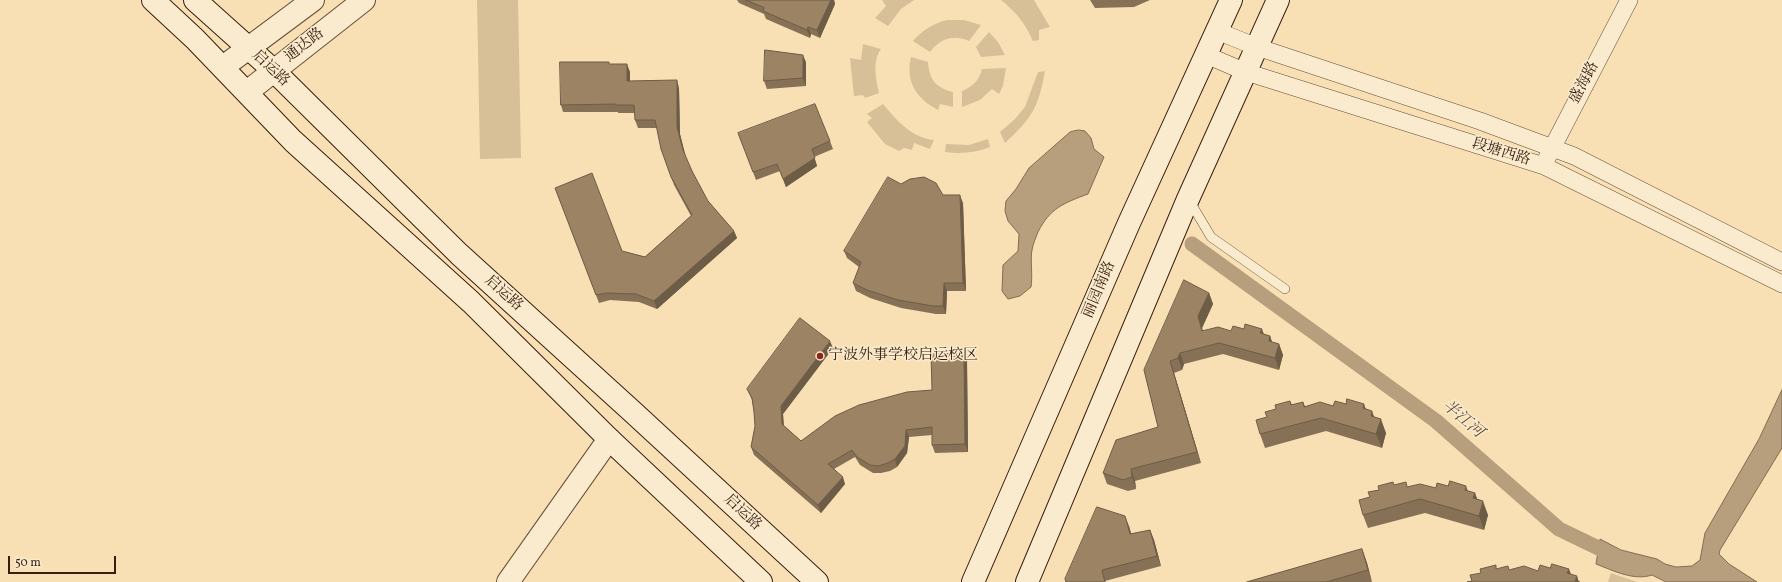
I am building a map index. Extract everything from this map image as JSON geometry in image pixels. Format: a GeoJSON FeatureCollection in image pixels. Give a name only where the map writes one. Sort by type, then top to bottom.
{"type":"FeatureCollection","features":[{"type":"Feature","properties":{"kind":"main road","name":"启运路"},"geometry":{"type":"LineString","coordinates":[[153,0],[223,67],[293,141],[471,302],[609,439],[762,582]]}},
{"type":"Feature","properties":{"kind":"main road","name":"启运路"},"geometry":{"type":"LineString","coordinates":[[195,0],[273,70],[459,254],[636,414],[816,582]]}},
{"type":"Feature","properties":{"kind":"main road"},"geometry":{"type":"LineString","coordinates":[[223,67],[313,0]]}},
{"type":"Feature","properties":{"kind":"main road","name":"通达路"},"geometry":{"type":"LineString","coordinates":[[246,92],[364,0]]}},
{"type":"Feature","properties":{"kind":"main road","name":"丽园南路"},"geometry":{"type":"LineString","coordinates":[[973,582],[1129,223],[1231,0]]}},
{"type":"Feature","properties":{"kind":"main road"},"geometry":{"type":"LineString","coordinates":[[1027,582],[1188,199],[1278,0]]}},
{"type":"Feature","properties":{"kind":"main road"},"geometry":{"type":"LineString","coordinates":[[508,582],[609,439]]}},
{"type":"Feature","properties":{"kind":"street","name":"盛海路"},"geometry":{"type":"LineString","coordinates":[[1544,166],[1628,0]]}},
{"type":"Feature","properties":{"kind":"street","name":"段塘西路"},"geometry":{"type":"LineString","coordinates":[[1217,31],[1257,48],[1480,121],[1574,156],[1782,262]]}},
{"type":"Feature","properties":{"kind":"street","name":"段塘西路"},"geometry":{"type":"LineString","coordinates":[[1206,55],[1246,72],[1544,166],[1782,284]]}},
{"type":"Feature","properties":{"kind":"lane"},"geometry":{"type":"LineString","coordinates":[[1188,199],[1211,237],[1285,289]]}},
{"type":"Feature","properties":{"kind":"shaded area"},"geometry":{"type":"Polygon","coordinates":[[[477,0],[518,0],[521,158],[480,159],[477,0]]]}},
{"type":"Feature","properties":{"kind":"shaded area"},"geometry":{"type":"Polygon","coordinates":[[[882,0],[914,0],[901,9],[888,26],[875,18],[886,6],[882,0]]]}},
{"type":"Feature","properties":{"kind":"shaded area"},"geometry":{"type":"Polygon","coordinates":[[[1001,0],[1034,0],[1050,27],[1039,30],[1039,40],[1033,41],[1020,18],[1001,0]]]}},
{"type":"Feature","properties":{"kind":"shaded area"},"geometry":{"type":"Polygon","coordinates":[[[947,20],[964,20],[981,25],[969,41],[958,38],[947,39],[938,44],[930,52],[913,41],[928,28],[947,20]]]}},
{"type":"Feature","properties":{"kind":"shaded area"},"geometry":{"type":"Polygon","coordinates":[[[989,32],[998,42],[1005,55],[981,57],[976,47],[989,32]]]}},
{"type":"Feature","properties":{"kind":"shaded area"},"geometry":{"type":"Polygon","coordinates":[[[863,44],[881,49],[876,59],[876,76],[879,93],[865,98],[863,95],[854,96],[850,58],[861,60],[863,44]]]}},
{"type":"Feature","properties":{"kind":"shaded area"},"geometry":{"type":"Polygon","coordinates":[[[911,57],[928,62],[930,73],[934,82],[942,88],[953,92],[953,107],[940,104],[938,110],[924,101],[914,89],[911,82],[911,57]]]}},
{"type":"Feature","properties":{"kind":"shaded area"},"geometry":{"type":"Polygon","coordinates":[[[1006,68],[1003,86],[999,94],[992,89],[980,100],[962,107],[962,91],[975,83],[982,69],[1006,68]]]}},
{"type":"Feature","properties":{"kind":"shaded area"},"geometry":{"type":"Polygon","coordinates":[[[1045,71],[1040,94],[1033,111],[1022,126],[1005,143],[1000,132],[1015,119],[1025,107],[1038,72],[1045,71]]]}},
{"type":"Feature","properties":{"kind":"shaded area"},"geometry":{"type":"Polygon","coordinates":[[[883,104],[899,122],[912,132],[926,139],[934,140],[930,149],[914,143],[912,150],[904,148],[899,151],[885,144],[867,122],[872,118],[867,114],[883,104]]]}},
{"type":"Feature","properties":{"kind":"shaded area"},"geometry":{"type":"Polygon","coordinates":[[[1079,130],[1085,131],[1091,138],[1094,149],[1104,157],[1088,194],[1058,207],[1043,224],[1038,232],[1032,250],[1031,287],[1020,296],[1008,299],[1002,291],[1003,265],[1018,251],[1019,234],[1008,221],[1005,211],[1006,201],[1016,189],[1029,168],[1070,132],[1079,130]]]}},
{"type":"Feature","properties":{"kind":"shaded area"},"geometry":{"type":"Polygon","coordinates":[[[988,139],[990,147],[979,151],[957,153],[945,152],[946,144],[969,145],[988,139]]]}},
{"type":"Feature","properties":{"kind":"shaded area"},"geometry":{"type":"Polygon","coordinates":[[[1782,390],[1782,448],[1719,554],[1729,564],[1757,582],[1666,582],[1652,575],[1645,577],[1631,576],[1596,564],[1600,539],[1621,550],[1657,559],[1665,564],[1676,567],[1692,566],[1700,560],[1705,533],[1759,439],[1782,390]]]}},
{"type":"Feature","properties":{"kind":"shaded area"},"geometry":{"type":"Polygon","coordinates":[[[1611,573],[1637,582],[1608,582],[1611,573]]]}},
{"type":"Feature","properties":{"kind":"building"},"geometry":{"type":"Polygon","coordinates":[[[746,0],[831,0],[817,30],[808,27],[807,30],[763,11],[764,8],[746,0]]]}},
{"type":"Feature","properties":{"kind":"building"},"geometry":{"type":"Polygon","coordinates":[[[765,50],[803,55],[803,78],[764,81],[765,50]]]}},
{"type":"Feature","properties":{"kind":"building"},"geometry":{"type":"Polygon","coordinates":[[[560,62],[609,62],[609,64],[627,64],[627,81],[677,80],[677,127],[683,150],[708,201],[734,231],[654,301],[636,294],[607,293],[596,295],[555,188],[592,173],[622,251],[645,257],[692,215],[671,177],[661,149],[655,120],[635,120],[634,105],[561,105],[560,62]]]}},
{"type":"Feature","properties":{"kind":"building"},"geometry":{"type":"Polygon","coordinates":[[[815,104],[830,141],[812,149],[815,158],[783,179],[777,164],[753,172],[738,133],[815,104]]]}},
{"type":"Feature","properties":{"kind":"building"},"geometry":{"type":"Polygon","coordinates":[[[888,177],[901,184],[910,179],[924,177],[936,183],[943,195],[960,195],[963,283],[944,283],[943,306],[933,306],[898,300],[867,290],[853,283],[861,262],[844,251],[888,177]]]}},
{"type":"Feature","properties":{"kind":"building"},"geometry":{"type":"Polygon","coordinates":[[[1184,280],[1209,293],[1198,316],[1202,331],[1218,327],[1231,331],[1233,326],[1244,329],[1245,324],[1262,329],[1260,333],[1270,336],[1269,341],[1279,344],[1275,358],[1219,343],[1180,353],[1178,358],[1170,361],[1197,452],[1131,469],[1132,477],[1123,480],[1103,473],[1116,440],[1158,427],[1144,370],[1184,280]]]}},
{"type":"Feature","properties":{"kind":"building"},"geometry":{"type":"Polygon","coordinates":[[[800,318],[830,341],[781,406],[782,424],[801,441],[835,416],[859,405],[907,392],[932,390],[931,354],[964,353],[965,444],[932,445],[932,427],[906,430],[905,446],[895,459],[878,466],[870,465],[857,457],[852,450],[828,464],[843,477],[818,505],[751,447],[755,426],[752,398],[747,389],[800,318]]]}},
{"type":"Feature","properties":{"kind":"building"},"geometry":{"type":"Polygon","coordinates":[[[1347,399],[1364,404],[1363,408],[1372,411],[1371,416],[1381,419],[1376,434],[1321,418],[1260,434],[1256,420],[1267,417],[1265,412],[1276,409],[1275,405],[1290,401],[1291,405],[1303,402],[1304,407],[1320,402],[1333,406],[1335,401],[1346,404],[1347,399]]]}},
{"type":"Feature","properties":{"kind":"building"},"geometry":{"type":"Polygon","coordinates":[[[1450,481],[1466,486],[1465,490],[1475,493],[1473,498],[1483,501],[1479,516],[1420,499],[1363,515],[1359,500],[1370,497],[1368,492],[1379,490],[1378,486],[1393,482],[1394,485],[1406,482],[1407,487],[1420,484],[1436,488],[1437,483],[1448,486],[1450,481]]]}},
{"type":"Feature","properties":{"kind":"building"},"geometry":{"type":"Polygon","coordinates":[[[1097,507],[1125,516],[1130,534],[1150,530],[1157,556],[1102,570],[1105,582],[1066,582],[1065,579],[1097,507]]]}},
{"type":"Feature","properties":{"kind":"building"},"geometry":{"type":"Polygon","coordinates":[[[1362,549],[1368,570],[1326,582],[1247,582],[1362,549]]]}},
{"type":"Feature","properties":{"kind":"building"},"geometry":{"type":"Polygon","coordinates":[[[1552,564],[1569,569],[1567,573],[1577,576],[1575,581],[1580,582],[1467,582],[1472,581],[1470,575],[1481,573],[1480,569],[1496,565],[1496,569],[1508,566],[1509,570],[1524,566],[1538,571],[1540,565],[1550,568],[1552,564]]]}},
{"type":"Feature","properties":{"kind":"waterway","name":"半江河"},"geometry":{"type":"LineString","coordinates":[[1192,244],[1436,421],[1559,529],[1617,557]]}},
{"type":"Feature","properties":{"kind":"place","name":"宁波外事学校启运校区"},"geometry":{"type":"Point","coordinates":[820,356]}}]}
